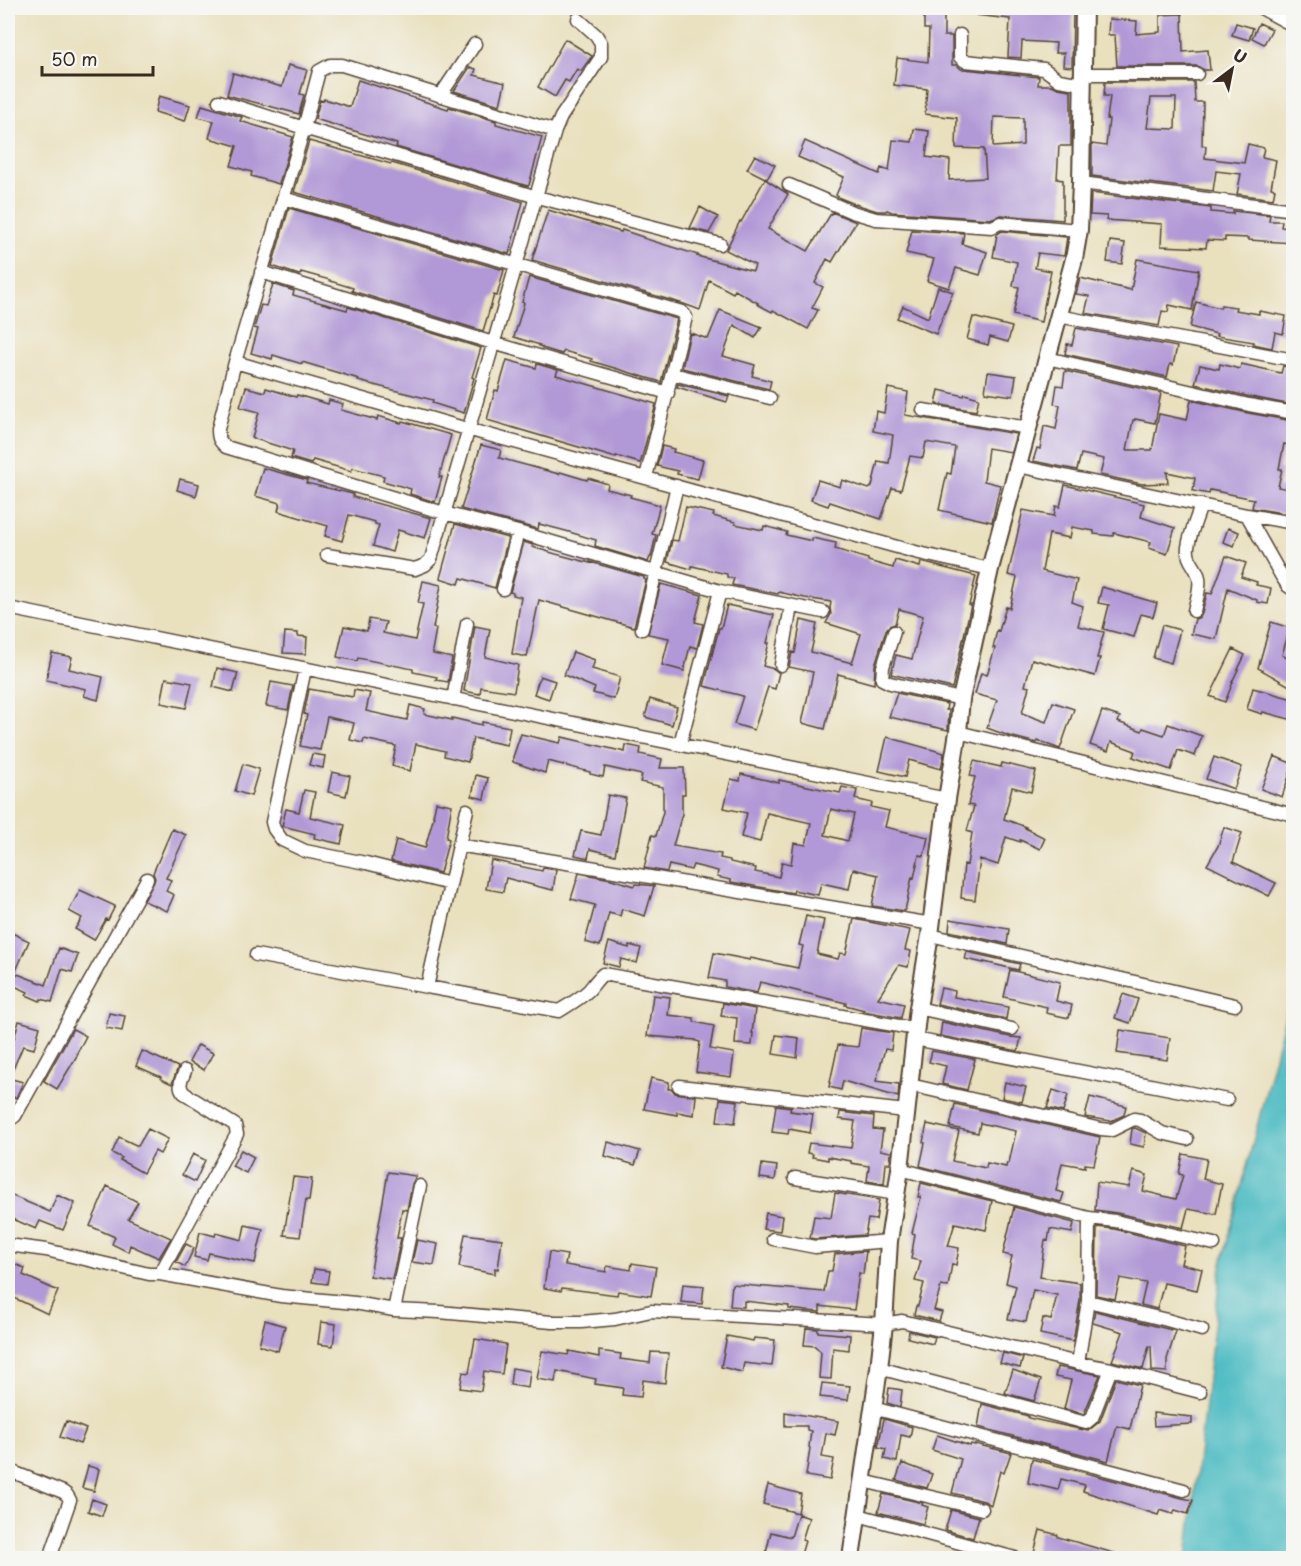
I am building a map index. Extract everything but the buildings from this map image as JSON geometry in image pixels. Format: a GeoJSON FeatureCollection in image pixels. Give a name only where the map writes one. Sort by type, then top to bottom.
{"type":"FeatureCollection","features":[{"type":"Feature","properties":{"kind":"main road"},"geometry":{"type":"LineString","coordinates":[[851,1558],[879,1368],[889,1241],[897,1194],[918,1008],[931,929],[961,699],[990,569],[1074,259],[1081,183],[1084,8]]}},
{"type":"Feature","properties":{"kind":"street"},"geometry":{"type":"LineString","coordinates":[[1261,8],[1293,26]]}},
{"type":"Feature","properties":{"kind":"street"},"geometry":{"type":"LineString","coordinates":[[327,555],[415,569],[428,563],[431,559],[555,131],[561,117],[601,57],[601,43],[596,35],[578,19]]}},
{"type":"Feature","properties":{"kind":"street"},"geometry":{"type":"LineString","coordinates":[[960,35],[960,57],[965,62],[1044,69],[1059,80],[1197,74]]}},
{"type":"Feature","properties":{"kind":"street"},"geometry":{"type":"LineString","coordinates":[[440,96],[475,44]]}},
{"type":"Feature","properties":{"kind":"street"},"geometry":{"type":"LineString","coordinates":[[555,131],[342,64],[330,65],[319,71],[235,362],[218,429],[220,442],[226,447],[444,513],[518,532],[720,591],[824,612]]}},
{"type":"Feature","properties":{"kind":"street"},"geometry":{"type":"LineString","coordinates":[[219,101],[537,197],[720,244]]}},
{"type":"Feature","properties":{"kind":"street"},"geometry":{"type":"LineString","coordinates":[[1081,183],[1293,210]]}},
{"type":"Feature","properties":{"kind":"street"},"geometry":{"type":"LineString","coordinates":[[789,185],[852,212],[876,219],[992,227],[1000,223],[1078,230]]}},
{"type":"Feature","properties":{"kind":"street"},"geometry":{"type":"LineString","coordinates":[[283,198],[682,312],[686,317],[646,477]]}},
{"type":"Feature","properties":{"kind":"street"},"geometry":{"type":"LineString","coordinates":[[261,272],[493,343],[668,393]]}},
{"type":"Feature","properties":{"kind":"street"},"geometry":{"type":"LineString","coordinates":[[1058,316],[1293,360]]}},
{"type":"Feature","properties":{"kind":"street"},"geometry":{"type":"LineString","coordinates":[[1047,358],[1293,413]]}},
{"type":"Feature","properties":{"kind":"street"},"geometry":{"type":"LineString","coordinates":[[235,362],[468,429],[919,553],[990,569]]}},
{"type":"Feature","properties":{"kind":"street"},"geometry":{"type":"LineString","coordinates":[[673,374],[770,398]]}},
{"type":"Feature","properties":{"kind":"street"},"geometry":{"type":"LineString","coordinates":[[923,410],[1028,428]]}},
{"type":"Feature","properties":{"kind":"street"},"geometry":{"type":"LineString","coordinates":[[1018,466],[1293,523]]}},
{"type":"Feature","properties":{"kind":"street"},"geometry":{"type":"LineString","coordinates":[[642,628],[677,486]]}},
{"type":"Feature","properties":{"kind":"street"},"geometry":{"type":"LineString","coordinates":[[1194,611],[1200,581],[1191,565],[1188,547],[1201,505]]}},
{"type":"Feature","properties":{"kind":"street"},"geometry":{"type":"LineString","coordinates":[[1247,515],[1282,577],[1293,590]]}},
{"type":"Feature","properties":{"kind":"street"},"geometry":{"type":"LineString","coordinates":[[503,589],[518,532]]}},
{"type":"Feature","properties":{"kind":"street"},"geometry":{"type":"LineString","coordinates":[[680,744],[720,591]]}},
{"type":"Feature","properties":{"kind":"street"},"geometry":{"type":"LineString","coordinates":[[781,665],[791,606]]}},
{"type":"Feature","properties":{"kind":"street"},"geometry":{"type":"LineString","coordinates":[[8,608],[947,799]]}},
{"type":"Feature","properties":{"kind":"street"},"geometry":{"type":"LineString","coordinates":[[453,699],[467,624]]}},
{"type":"Feature","properties":{"kind":"street"},"geometry":{"type":"LineString","coordinates":[[894,632],[883,667],[882,679],[961,699]]}},
{"type":"Feature","properties":{"kind":"street"},"geometry":{"type":"LineString","coordinates":[[305,669],[272,822],[274,829],[282,840],[305,851],[366,863],[450,884]]}},
{"type":"Feature","properties":{"kind":"street"},"geometry":{"type":"LineString","coordinates":[[958,732],[1293,815]]}},
{"type":"Feature","properties":{"kind":"street"},"geometry":{"type":"LineString","coordinates":[[426,987],[467,810]]}},
{"type":"Feature","properties":{"kind":"street"},"geometry":{"type":"LineString","coordinates":[[458,845],[931,929],[1235,1005]]}},
{"type":"Feature","properties":{"kind":"street"},"geometry":{"type":"LineString","coordinates":[[8,1121],[15,1116],[147,879]]}},
{"type":"Feature","properties":{"kind":"street"},"geometry":{"type":"LineString","coordinates":[[256,956],[559,1011],[590,989],[603,974],[915,1034],[1227,1100]]}},
{"type":"Feature","properties":{"kind":"street"},"geometry":{"type":"LineString","coordinates":[[918,1008],[1012,1029]]}},
{"type":"Feature","properties":{"kind":"street"},"geometry":{"type":"LineString","coordinates":[[160,1274],[237,1134],[235,1125],[180,1089],[185,1071]]}},
{"type":"Feature","properties":{"kind":"street"},"geometry":{"type":"LineString","coordinates":[[910,1085],[1101,1129],[1112,1130],[1134,1119],[1140,1120],[1162,1132],[1186,1139]]}},
{"type":"Feature","properties":{"kind":"street"},"geometry":{"type":"LineString","coordinates":[[679,1086],[906,1112]]}},
{"type":"Feature","properties":{"kind":"street"},"geometry":{"type":"LineString","coordinates":[[900,1169],[1089,1218],[1115,1221],[1214,1244]]}},
{"type":"Feature","properties":{"kind":"street"},"geometry":{"type":"LineString","coordinates":[[795,1178],[897,1194]]}},
{"type":"Feature","properties":{"kind":"street"},"geometry":{"type":"LineString","coordinates":[[393,1310],[420,1186]]}},
{"type":"Feature","properties":{"kind":"street"},"geometry":{"type":"LineString","coordinates":[[1078,1363],[1088,1301],[1089,1218]]}},
{"type":"Feature","properties":{"kind":"street"},"geometry":{"type":"LineString","coordinates":[[773,1239],[815,1247],[889,1241]]}},
{"type":"Feature","properties":{"kind":"street"},"geometry":{"type":"LineString","coordinates":[[8,1245],[46,1250],[149,1274],[160,1274],[281,1296],[355,1303],[393,1310],[552,1322],[615,1319],[651,1311],[884,1324],[902,1321],[1200,1392]]}},
{"type":"Feature","properties":{"kind":"street"},"geometry":{"type":"LineString","coordinates":[[1088,1301],[1202,1330]]}},
{"type":"Feature","properties":{"kind":"street"},"geometry":{"type":"LineString","coordinates":[[879,1368],[1086,1423],[1092,1418],[1111,1370]]}},
{"type":"Feature","properties":{"kind":"street"},"geometry":{"type":"LineString","coordinates":[[873,1408],[1184,1490]]}},
{"type":"Feature","properties":{"kind":"street"},"geometry":{"type":"LineString","coordinates":[[8,1470],[63,1492],[70,1500],[50,1558]]}},
{"type":"Feature","properties":{"kind":"street"},"geometry":{"type":"LineString","coordinates":[[863,1481],[981,1509]]}},
{"type":"Feature","properties":{"kind":"street"},"geometry":{"type":"LineString","coordinates":[[858,1515],[1015,1558]]}},
{"type":"Feature","properties":{"kind":"water"},"geometry":{"type":"Polygon","coordinates":[[[1293,986],[1293,1558],[1187,1558],[1221,1267],[1293,986]]]}}]}
